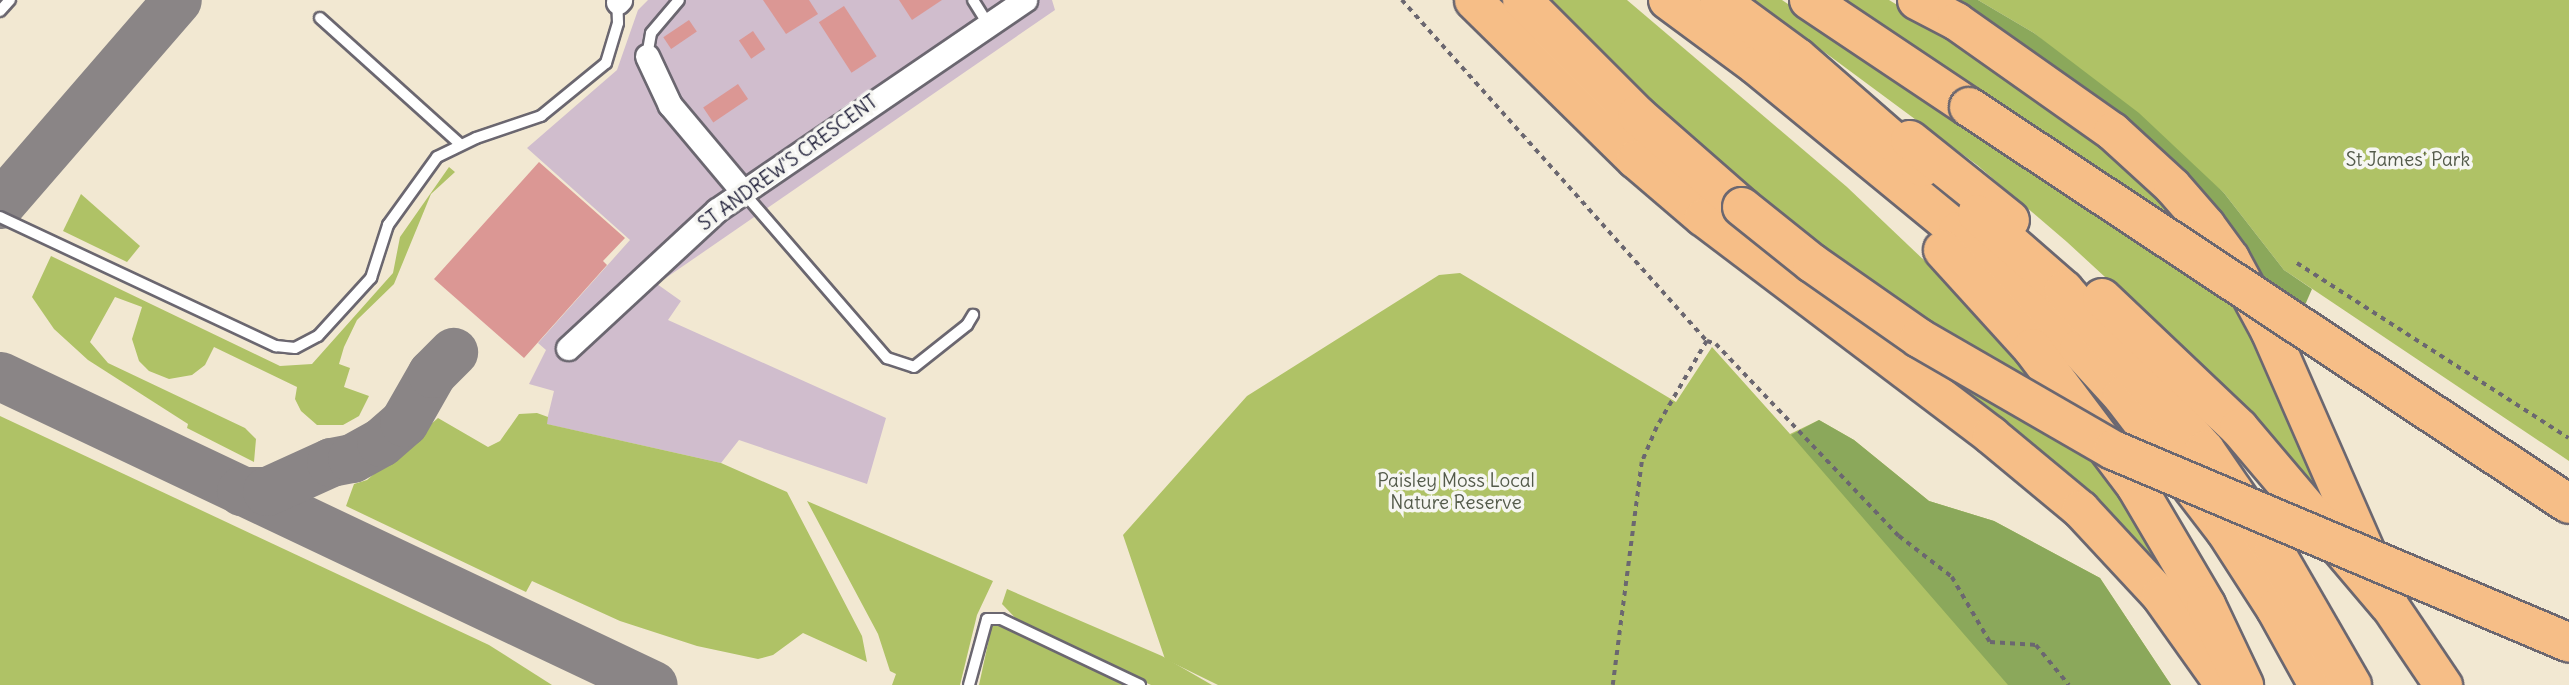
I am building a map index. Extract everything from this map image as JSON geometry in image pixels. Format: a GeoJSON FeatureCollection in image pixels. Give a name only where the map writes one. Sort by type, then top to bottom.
{"type":"FeatureCollection","features":[{"type":"Feature","properties":{"kind":"highway"},"geometry":{"type":"LineString","coordinates":[[1473,0],[1635,159],[1703,217],[1991,435],[2080,509],[2160,595],[2224,685]]}},
{"type":"Feature","properties":{"kind":"highway"},"geometry":{"type":"LineString","coordinates":[[1522,0],[1637,115],[1742,207],[1812,263],[1919,338],[2113,450],[2569,643]]}},
{"type":"Feature","properties":{"kind":"highway"},"geometry":{"type":"LineString","coordinates":[[1656,0],[1857,168],[2001,310],[2136,486],[2184,564],[2244,685]]}},
{"type":"Feature","properties":{"kind":"highway"},"geometry":{"type":"LineString","coordinates":[[1668,0],[1869,155],[1958,231],[2060,329],[2122,396],[2225,530],[2276,609],[2318,685]]}},
{"type":"Feature","properties":{"kind":"highway"},"geometry":{"type":"LineString","coordinates":[[1719,0],[1933,156],[2167,356],[2291,484],[2389,604],[2443,685]]}},
{"type":"Feature","properties":{"kind":"highway"},"geometry":{"type":"LineString","coordinates":[[1809,0],[2569,504]]}},
{"type":"Feature","properties":{"kind":"highway"},"geometry":{"type":"LineString","coordinates":[[1916,0],[1956,21],[2112,131],[2172,186],[2206,225],[2264,319],[2389,604]]}},
{"type":"Feature","properties":{"kind":"highway"},"geometry":{"type":"LineString","coordinates":[[1798,58],[2064,289],[2127,357],[2235,491],[2352,685]]}},
{"type":"Feature","properties":{"kind":"street","name":"ST ANDREW'S CRESCENT"},"geometry":{"type":"LineString","coordinates":[[569,348],[743,192],[1025,0]]}},
{"type":"Feature","properties":{"kind":"street"},"geometry":{"type":"LineString","coordinates":[[647,56],[670,105],[743,192]]}},
{"type":"Feature","properties":{"kind":"lane"},"geometry":{"type":"LineString","coordinates":[[0,11],[10,0]]}},
{"type":"Feature","properties":{"kind":"lane"},"geometry":{"type":"LineString","coordinates":[[647,56],[650,33],[679,0]]}},
{"type":"Feature","properties":{"kind":"lane"},"geometry":{"type":"LineString","coordinates":[[974,0],[989,26]]}},
{"type":"Feature","properties":{"kind":"lane"},"geometry":{"type":"LineString","coordinates":[[0,217],[276,346],[295,348],[318,336],[371,278],[388,225],[438,157],[460,144],[541,116],[606,63],[618,23],[618,1]]}},
{"type":"Feature","properties":{"kind":"lane"},"geometry":{"type":"LineString","coordinates":[[320,18],[460,144]]}},
{"type":"Feature","properties":{"kind":"lane"},"geometry":{"type":"LineString","coordinates":[[743,192],[887,358],[914,367],[967,326],[973,315]]}},
{"type":"Feature","properties":{"kind":"lane"},"geometry":{"type":"LineString","coordinates":[[969,685],[987,619],[1001,619],[1140,685]]}},
{"type":"Feature","properties":{"kind":"path"},"geometry":{"type":"LineString","coordinates":[[1402,0],[1707,341],[1716,345],[1899,536],[1952,577],[1990,642],[2036,645],[2069,685]]}},
{"type":"Feature","properties":{"kind":"path"},"geometry":{"type":"LineString","coordinates":[[2297,263],[2569,438]]}},
{"type":"Feature","properties":{"kind":"path"},"geometry":{"type":"LineString","coordinates":[[1613,685],[1642,462],[1667,408],[1693,372],[1707,341]]}},
{"type":"Feature","properties":{"kind":"shaded area"},"geometry":{"type":"Polygon","coordinates":[[[648,0],[1052,0],[1055,10],[657,284],[681,301],[668,320],[886,418],[867,484],[739,440],[721,463],[546,424],[554,391],[529,384],[546,350],[538,343],[630,240],[527,148],[617,70],[638,10],[648,0]]]}},
{"type":"Feature","properties":{"kind":"green space"},"geometry":{"type":"Polygon","coordinates":[[[1541,0],[1627,0],[1847,187],[1948,283],[2038,383],[2111,478],[2190,595],[1910,357],[1541,0]]]}},
{"type":"Feature","properties":{"kind":"green space"},"geometry":{"type":"Polygon","coordinates":[[[1754,0],[1782,0],[1960,119],[1980,90],[1844,0],[1889,0],[2039,90],[2155,195],[2243,307],[2328,497],[2319,501],[2130,300],[2067,242],[1977,165],[1754,0]]]}},
{"type":"Feature","properties":{"kind":"green space"},"geometry":{"type":"Polygon","coordinates":[[[1947,0],[1978,0],[2034,33],[2139,113],[2224,193],[2284,270],[2312,289],[2305,305],[2248,269],[1947,0]]]}},
{"type":"Feature","properties":{"kind":"green space","name":"St James' Park"},"geometry":{"type":"Polygon","coordinates":[[[1978,0],[2569,0],[2569,461],[2284,270],[2224,193],[2034,33],[1978,0]]]}},
{"type":"Feature","properties":{"kind":"green space"},"geometry":{"type":"Polygon","coordinates":[[[449,167],[455,172],[431,194],[394,284],[357,320],[344,347],[339,364],[350,368],[344,387],[369,396],[359,416],[343,425],[317,425],[301,411],[295,399],[297,387],[214,347],[205,365],[192,375],[169,379],[149,371],[139,361],[132,339],[142,307],[115,297],[90,342],[108,363],[245,428],[256,439],[254,462],[187,428],[188,424],[88,360],[54,329],[32,297],[51,256],[280,366],[312,364],[393,273],[400,237],[449,167]]]}},
{"type":"Feature","properties":{"kind":"green space"},"geometry":{"type":"Polygon","coordinates":[[[81,194],[140,246],[127,262],[63,231],[81,194]]]}},
{"type":"Feature","properties":{"kind":"green space","name":"Paisley Moss Local Nature Reserve"},"geometry":{"type":"Polygon","coordinates":[[[1460,273],[1676,402],[1712,347],[1790,434],[1819,420],[1854,440],[1929,501],[1994,521],[2100,578],[2171,685],[1218,685],[1165,659],[1123,535],[1247,396],[1439,275],[1460,273]]]}},
{"type":"Feature","properties":{"kind":"green space"},"geometry":{"type":"Polygon","coordinates":[[[537,413],[548,417],[547,424],[721,463],[787,492],[862,636],[867,662],[803,633],[773,655],[758,659],[697,646],[620,621],[532,581],[526,592],[346,506],[354,484],[367,480],[438,418],[488,447],[500,441],[519,414],[537,413]]]}},
{"type":"Feature","properties":{"kind":"green space"},"geometry":{"type":"Polygon","coordinates":[[[0,416],[489,645],[552,685],[0,685],[0,416]]]}},
{"type":"Feature","properties":{"kind":"green space"},"geometry":{"type":"Polygon","coordinates":[[[1819,420],[1854,440],[1929,501],[1994,521],[2100,578],[2171,685],[2008,685],[1791,435],[1819,420]]]}},
{"type":"Feature","properties":{"kind":"green space"},"geometry":{"type":"Polygon","coordinates":[[[807,501],[993,581],[977,615],[960,685],[892,685],[896,674],[890,671],[878,634],[807,501]]]}},
{"type":"Feature","properties":{"kind":"green space"},"geometry":{"type":"Polygon","coordinates":[[[1007,589],[1162,656],[1212,685],[1151,685],[1021,624],[1002,604],[1007,589]]]}},
{"type":"Feature","properties":{"kind":"green space"},"geometry":{"type":"Polygon","coordinates":[[[992,625],[1000,625],[1128,685],[979,685],[992,625]]]}},
{"type":"Feature","properties":{"kind":"building"},"geometry":{"type":"Polygon","coordinates":[[[763,0],[809,0],[818,14],[786,34],[763,0]]]}},
{"type":"Feature","properties":{"kind":"building"},"geometry":{"type":"Polygon","coordinates":[[[899,0],[942,0],[912,20],[899,0]]]}},
{"type":"Feature","properties":{"kind":"building"},"geometry":{"type":"Polygon","coordinates":[[[844,6],[877,56],[852,73],[819,22],[844,6]]]}},
{"type":"Feature","properties":{"kind":"building"},"geometry":{"type":"Polygon","coordinates":[[[689,20],[697,32],[671,49],[663,37],[689,20]]]}},
{"type":"Feature","properties":{"kind":"building"},"geometry":{"type":"Polygon","coordinates":[[[753,31],[765,49],[751,59],[739,41],[753,31]]]}},
{"type":"Feature","properties":{"kind":"building"},"geometry":{"type":"Polygon","coordinates":[[[738,84],[748,99],[713,122],[703,107],[738,84]]]}},
{"type":"Feature","properties":{"kind":"building"},"geometry":{"type":"Polygon","coordinates":[[[539,162],[625,238],[603,261],[607,265],[524,358],[434,279],[539,162]]]}},
{"type":"Feature","properties":{"kind":"taxiway"},"geometry":{"type":"LineString","coordinates":[[0,204],[177,0]]}},
{"type":"Feature","properties":{"kind":"taxiway"},"geometry":{"type":"LineString","coordinates":[[241,491],[267,491],[331,462],[352,458],[381,442],[404,422],[432,373],[453,352]]}},
{"type":"Feature","properties":{"kind":"taxiway"},"geometry":{"type":"LineString","coordinates":[[0,376],[653,685]]}}]}
